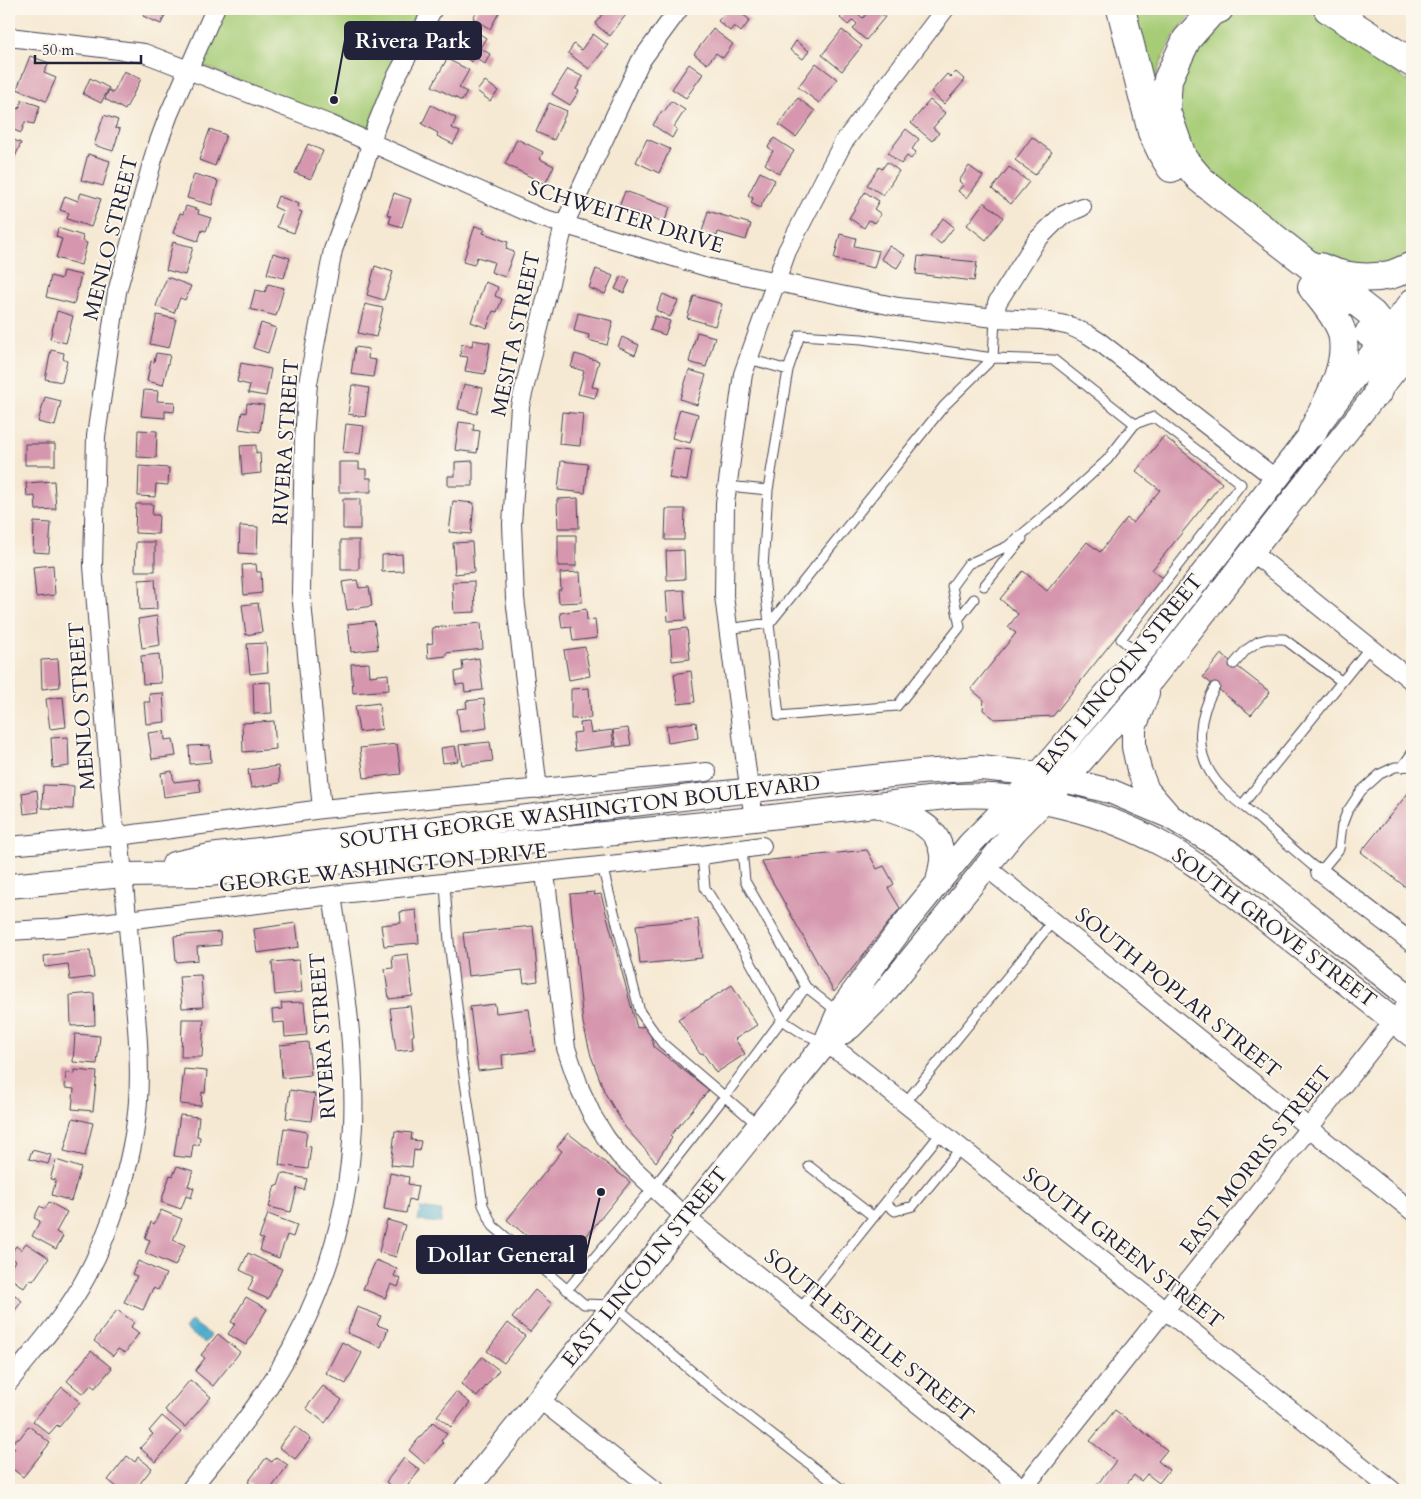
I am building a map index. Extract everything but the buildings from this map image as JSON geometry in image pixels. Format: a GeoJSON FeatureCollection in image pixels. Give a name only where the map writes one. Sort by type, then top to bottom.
{"type":"FeatureCollection","features":[{"type":"Feature","properties":{"kind":"highway"},"geometry":{"type":"LineString","coordinates":[[1121,9],[1152,132],[1174,173],[1188,189],[1312,287],[1361,329],[1372,335],[1405,339],[1412,337]]}},
{"type":"Feature","properties":{"kind":"highway"},"geometry":{"type":"LineString","coordinates":[[1219,9],[1211,12],[1187,39],[1168,79],[1166,111],[1183,159],[1200,179],[1372,314],[1380,324],[1385,337],[1387,360],[1377,393]]}},
{"type":"Feature","properties":{"kind":"highway"},"geometry":{"type":"LineString","coordinates":[[1328,9],[1412,63]]}},
{"type":"Feature","properties":{"kind":"highway"},"geometry":{"type":"LineString","coordinates":[[1352,9],[1412,57]]}},
{"type":"Feature","properties":{"kind":"highway"},"geometry":{"type":"LineString","coordinates":[[1291,252],[1324,269],[1346,276],[1389,275],[1412,266]]}},
{"type":"Feature","properties":{"kind":"highway"},"geometry":{"type":"LineString","coordinates":[[1312,287],[1334,316],[1342,332],[1343,350],[1341,370],[1312,433]]}},
{"type":"Feature","properties":{"kind":"street","name":"MENLO STREET"},"geometry":{"type":"LineString","coordinates":[[9,1382],[66,1310],[80,1288],[110,1222],[124,1176],[138,1102],[139,1042],[119,836],[113,822],[93,566],[96,436],[117,292],[155,152],[169,114],[215,9]]}},
{"type":"Feature","properties":{"kind":"street","name":"RIVERA STREET"},"geometry":{"type":"LineString","coordinates":[[322,810],[301,592],[304,439],[308,392],[333,250],[395,79],[433,9]]}},
{"type":"Feature","properties":{"kind":"street","name":"MESITA STREET"},"geometry":{"type":"LineString","coordinates":[[538,789],[515,598],[512,524],[520,406],[564,225],[640,62],[679,9]]}},
{"type":"Feature","properties":{"kind":"street"},"geometry":{"type":"LineString","coordinates":[[754,819],[724,596],[725,503],[743,374],[787,250],[843,144],[945,9]]}},
{"type":"Feature","properties":{"kind":"street","name":"SCHWEITER DRIVE"},"geometry":{"type":"LineString","coordinates":[[9,37],[144,53],[330,124],[539,218],[710,268],[898,307],[996,318],[1042,320],[1070,326],[1087,334],[1276,479]]}},
{"type":"Feature","properties":{"kind":"street"},"geometry":{"type":"LineString","coordinates":[[996,318],[997,303],[1036,241],[1061,216],[1082,207]]}},
{"type":"Feature","properties":{"kind":"street","name":"EAST LINCOLN STREET"},"geometry":{"type":"LineString","coordinates":[[471,1489],[539,1399],[825,1044],[839,1012],[902,927],[969,845],[1039,774],[1139,654],[1312,433],[1412,301]]}},
{"type":"Feature","properties":{"kind":"street","name":"EAST LINCOLN STREET"},"geometry":{"type":"LineString","coordinates":[[825,1044],[850,1027],[883,994],[1015,831],[1065,780],[1152,679],[1412,348]]}},
{"type":"Feature","properties":{"kind":"street"},"geometry":{"type":"LineString","coordinates":[[1252,552],[1412,681]]}},
{"type":"Feature","properties":{"kind":"street"},"geometry":{"type":"LineString","coordinates":[[1152,679],[1134,728],[1134,747],[1139,770],[1147,790],[1170,816]]}},
{"type":"Feature","properties":{"kind":"street","name":"SOUTH GEORGE WASHINGTON BOULEVARD"},"geometry":{"type":"LineString","coordinates":[[123,875],[210,856],[920,772],[981,768],[1039,774]]}},
{"type":"Feature","properties":{"kind":"street"},"geometry":{"type":"LineString","coordinates":[[9,846],[119,836],[322,810],[707,772]]}},
{"type":"Feature","properties":{"kind":"street","name":"SOUTH GROVE STREET"},"geometry":{"type":"LineString","coordinates":[[1039,774],[1110,790],[1170,816],[1229,852],[1412,999]]}},
{"type":"Feature","properties":{"kind":"street","name":"SOUTH GEORGE WASHINGTON BOULEVARD"},"geometry":{"type":"LineString","coordinates":[[9,886],[123,875],[208,874],[754,819],[954,796],[981,794],[1015,797]]}},
{"type":"Feature","properties":{"kind":"street","name":"SOUTH GROVE STREET"},"geometry":{"type":"LineString","coordinates":[[1015,797],[1107,819],[1168,847],[1203,870],[1403,1028]]}},
{"type":"Feature","properties":{"kind":"street"},"geometry":{"type":"LineString","coordinates":[[875,805],[915,818],[931,830],[939,843],[943,857],[937,884]]}},
{"type":"Feature","properties":{"kind":"street","name":"GEORGE WASHINGTON DRIVE"},"geometry":{"type":"LineString","coordinates":[[9,931],[61,928],[332,895],[702,855],[762,846]]}},
{"type":"Feature","properties":{"kind":"street","name":"SOUTH POPLAR STREET"},"geometry":{"type":"LineString","coordinates":[[986,867],[1412,1211]]}},
{"type":"Feature","properties":{"kind":"street"},"geometry":{"type":"LineString","coordinates":[[1320,872],[1412,943]]}},
{"type":"Feature","properties":{"kind":"street","name":"SOUTH ESTELLE STREET"},"geometry":{"type":"LineString","coordinates":[[545,873],[566,1048],[571,1066],[593,1117],[606,1138],[620,1156],[685,1217],[1023,1490]]}},
{"type":"Feature","properties":{"kind":"street","name":"RIVERA STREET"},"geometry":{"type":"LineString","coordinates":[[190,1490],[239,1429],[276,1376],[298,1336],[324,1279],[343,1208],[353,1123],[352,1083],[350,1039],[332,895]]}},
{"type":"Feature","properties":{"kind":"street","name":"EAST MORRIS STREET"},"geometry":{"type":"LineString","coordinates":[[1023,1490],[1310,1128],[1403,1028],[1412,999]]}},
{"type":"Feature","properties":{"kind":"street","name":"SOUTH GREEN STREET"},"geometry":{"type":"LineString","coordinates":[[825,1044],[845,1056],[1392,1490]]}},
{"type":"Feature","properties":{"kind":"street"},"geometry":{"type":"LineString","coordinates":[[539,1399],[655,1490]]}},
{"type":"Feature","properties":{"kind":"lane"},"geometry":{"type":"LineString","coordinates":[[728,629],[770,623],[944,406],[993,358],[996,318]]}},
{"type":"Feature","properties":{"kind":"lane"},"geometry":{"type":"LineString","coordinates":[[1135,424],[1054,360],[993,358],[862,339],[800,335],[788,370],[768,490],[763,568],[779,716],[897,706],[960,627],[952,586],[968,564],[1008,546],[1107,460],[1135,424],[1154,417],[1241,484],[1121,639],[1139,654]]}},
{"type":"Feature","properties":{"kind":"lane"},"geometry":{"type":"LineString","coordinates":[[749,359],[788,370]]}},
{"type":"Feature","properties":{"kind":"lane"},"geometry":{"type":"LineString","coordinates":[[727,486],[768,490]]}},
{"type":"Feature","properties":{"kind":"lane"},"geometry":{"type":"LineString","coordinates":[[984,586],[1034,525]]}},
{"type":"Feature","properties":{"kind":"lane"},"geometry":{"type":"LineString","coordinates":[[958,618],[974,599]]}},
{"type":"Feature","properties":{"kind":"lane"},"geometry":{"type":"LineString","coordinates":[[1234,664],[1246,650],[1259,641],[1284,639],[1341,681]]}},
{"type":"Feature","properties":{"kind":"lane"},"geometry":{"type":"LineString","coordinates":[[1242,805],[1370,647]]}},
{"type":"Feature","properties":{"kind":"lane"},"geometry":{"type":"LineString","coordinates":[[1215,687],[1203,713],[1201,727],[1202,750],[1214,779],[1320,872],[1339,849],[1342,825],[1347,812],[1361,791],[1380,774],[1395,768],[1412,766]]}},
{"type":"Feature","properties":{"kind":"lane"},"geometry":{"type":"LineString","coordinates":[[1402,767],[1412,753]]}},
{"type":"Feature","properties":{"kind":"lane"},"geometry":{"type":"LineString","coordinates":[[742,849],[745,881],[806,987],[839,1012]]}},
{"type":"Feature","properties":{"kind":"lane"},"geometry":{"type":"LineString","coordinates":[[702,855],[705,888],[744,950],[782,1020],[802,1033],[825,1044]]}},
{"type":"Feature","properties":{"kind":"lane"},"geometry":{"type":"LineString","coordinates":[[602,866],[640,1012],[662,1043],[759,1126]]}},
{"type":"Feature","properties":{"kind":"lane"},"geometry":{"type":"LineString","coordinates":[[444,884],[461,1054],[483,1205],[493,1226],[584,1304],[614,1305],[709,1386],[843,1490]]}},
{"type":"Feature","properties":{"kind":"lane"},"geometry":{"type":"LineString","coordinates":[[904,1104],[1053,921]]}},
{"type":"Feature","properties":{"kind":"lane"},"geometry":{"type":"LineString","coordinates":[[567,1290],[653,1188],[725,1096],[806,987]]}},
{"type":"Feature","properties":{"kind":"lane"},"geometry":{"type":"LineString","coordinates":[[800,1309],[941,1134]]}},
{"type":"Feature","properties":{"kind":"lane"},"geometry":{"type":"LineString","coordinates":[[885,1204],[895,1211],[912,1206],[960,1149]]}},
{"type":"Feature","properties":{"kind":"lane"},"geometry":{"type":"LineString","coordinates":[[809,1166],[874,1217]]}},
{"type":"Feature","properties":{"kind":"green space"},"geometry":{"type":"Polygon","coordinates":[[[224,9],[425,9],[369,133],[199,64],[224,9]]]}},
{"type":"Feature","properties":{"kind":"green space"},"geometry":{"type":"Polygon","coordinates":[[[1131,9],[1197,9],[1182,26],[1166,50],[1155,81],[1150,82],[1131,9]]]}},
{"type":"Feature","properties":{"kind":"green space"},"geometry":{"type":"Polygon","coordinates":[[[1242,9],[1301,9],[1327,19],[1412,85],[1412,259],[1390,268],[1326,264],[1210,173],[1191,150],[1178,107],[1179,86],[1195,47],[1219,21],[1234,11],[1242,9]]]}},
{"type":"Feature","properties":{"kind":"water"},"geometry":{"type":"Polygon","coordinates":[[[420,1208],[442,1211],[441,1223],[418,1221],[420,1208]]]}},
{"type":"Feature","properties":{"kind":"water"},"geometry":{"type":"Polygon","coordinates":[[[191,1321],[211,1335],[205,1343],[185,1329],[191,1321]]]}},
{"type":"Feature","properties":{"kind":"place","name":"Rivera Park"},"geometry":{"type":"Point","coordinates":[334,100]}},
{"type":"Feature","properties":{"kind":"place","name":"Dollar General"},"geometry":{"type":"Point","coordinates":[601,1192]}}]}
